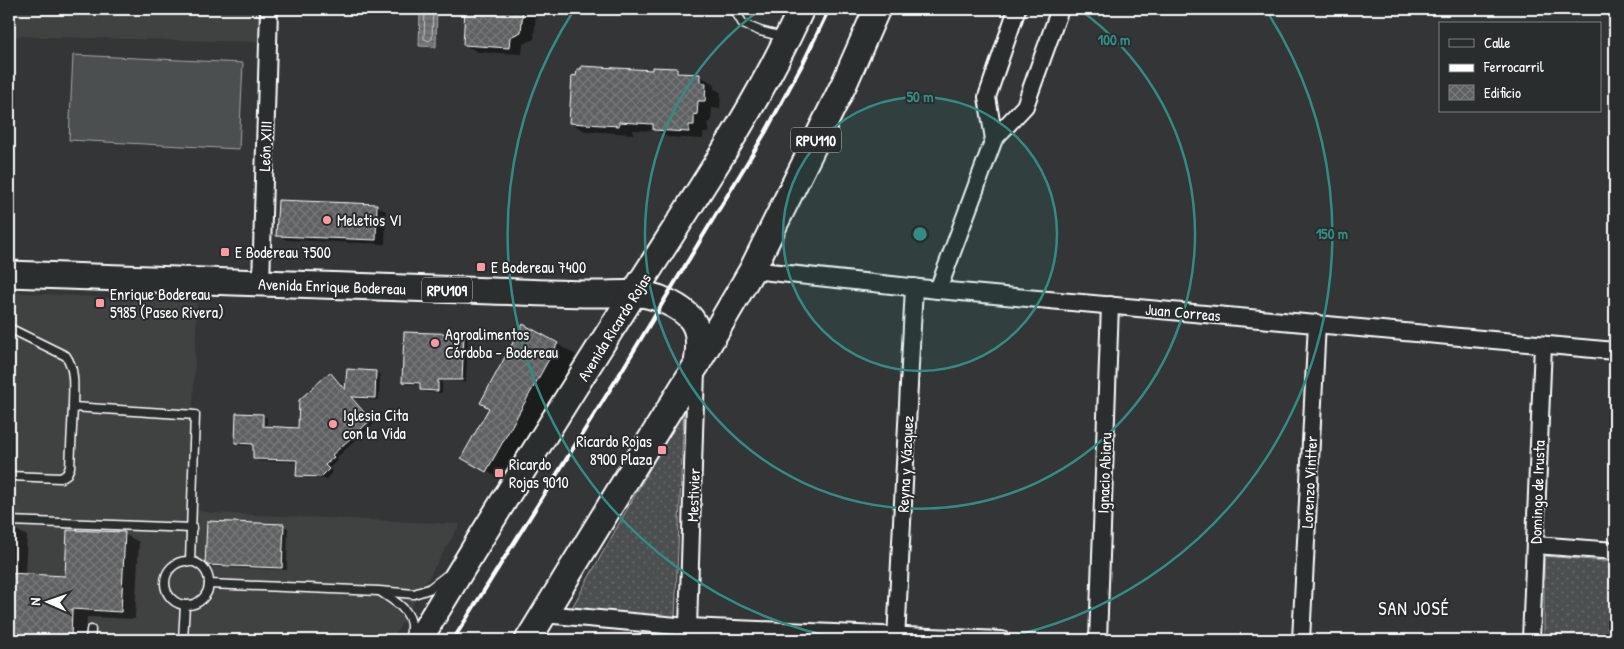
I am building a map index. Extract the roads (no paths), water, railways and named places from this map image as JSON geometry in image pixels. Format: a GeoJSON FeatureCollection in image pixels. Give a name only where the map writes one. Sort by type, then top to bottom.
{"type":"FeatureCollection","features":[{"type":"Feature","properties":{"kind":"main road","name":"Avenida Ricardo Rojas"},"geometry":{"type":"LineString","coordinates":[[418,640],[634,293],[697,196],[760,89],[788,38],[801,9]]}},
{"type":"Feature","properties":{"kind":"main road","name":"RPU110"},"geometry":{"type":"LineString","coordinates":[[697,364],[752,270],[844,84],[878,9]]}},
{"type":"Feature","properties":{"kind":"main road","name":"Avenida Enrique Bodereau"},"geometry":{"type":"LineString","coordinates":[[9,274],[261,284],[634,293],[656,298],[674,306],[691,319],[696,325],[698,333],[699,351],[697,364]]}},
{"type":"Feature","properties":{"kind":"main road","name":"RPU109"},"geometry":{"type":"LineString","coordinates":[[528,640],[697,364]]}},
{"type":"Feature","properties":{"kind":"street","name":"León XIII"},"geometry":{"type":"LineString","coordinates":[[261,284],[269,9]]}},
{"type":"Feature","properties":{"kind":"street"},"geometry":{"type":"LineString","coordinates":[[994,139],[987,97],[1017,9]]}},
{"type":"Feature","properties":{"kind":"street"},"geometry":{"type":"LineString","coordinates":[[938,290],[994,139],[1025,106],[1060,9]]}},
{"type":"Feature","properties":{"kind":"street","name":"Juan Correas"},"geometry":{"type":"LineString","coordinates":[[752,270],[938,290],[1615,351]]}},
{"type":"Feature","properties":{"kind":"street","name":"Reyna y Vázquez"},"geometry":{"type":"LineString","coordinates":[[896,638],[914,287]]}},
{"type":"Feature","properties":{"kind":"street","name":"Ignacio Abiaru"},"geometry":{"type":"LineString","coordinates":[[1098,640],[1110,305]]}},
{"type":"Feature","properties":{"kind":"street","name":"Lorenzo Vintter"},"geometry":{"type":"LineString","coordinates":[[1300,640],[1317,324]]}},
{"type":"Feature","properties":{"kind":"street","name":"Domingo de Irusta"},"geometry":{"type":"LineString","coordinates":[[1531,640],[1543,345]]}},
{"type":"Feature","properties":{"kind":"street","name":"Mestivier"},"geometry":{"type":"LineString","coordinates":[[688,627],[697,364]]}},
{"type":"Feature","properties":{"kind":"street"},"geometry":{"type":"LineString","coordinates":[[1535,545],[1615,551]]}},
{"type":"Feature","properties":{"kind":"street"},"geometry":{"type":"LineString","coordinates":[[543,614],[688,627],[896,638],[1002,640]]}},
{"type":"Feature","properties":{"kind":"lane"},"geometry":{"type":"LineString","coordinates":[[734,9],[743,24],[760,31],[788,38]]}},
{"type":"Feature","properties":{"kind":"lane"},"geometry":{"type":"LineString","coordinates":[[9,328],[66,356],[71,363],[73,371],[74,407],[68,474],[61,478],[9,476]]}},
{"type":"Feature","properties":{"kind":"lane"},"geometry":{"type":"LineString","coordinates":[[74,407],[195,414],[190,562]]}},
{"type":"Feature","properties":{"kind":"lane"},"geometry":{"type":"LineString","coordinates":[[9,521],[192,528]]}},
{"type":"Feature","properties":{"kind":"lane"},"geometry":{"type":"LineString","coordinates":[[209,584],[414,594],[429,589],[441,580],[482,538]]}},
{"type":"Feature","properties":{"kind":"lane"},"geometry":{"type":"LineString","coordinates":[[190,562],[202,567],[209,584],[201,600],[185,605],[173,600],[169,596],[165,584],[168,572],[172,567],[178,563],[190,562]]}},
{"type":"Feature","properties":{"kind":"lane"},"geometry":{"type":"LineString","coordinates":[[379,591],[406,610],[410,621],[408,640]]}},
{"type":"Feature","properties":{"kind":"lane"},"geometry":{"type":"LineString","coordinates":[[183,640],[185,605]]}},
{"type":"Feature","properties":{"kind":"lane"},"geometry":{"type":"LineString","coordinates":[[90,640],[91,630]]}},
{"type":"Feature","properties":{"kind":"water"},"geometry":{"type":"Polygon","coordinates":[[[420,9],[437,9],[436,47],[419,46],[420,9]]]}},
{"type":"Feature","properties":{"kind":"railway"},"geometry":{"type":"LineString","coordinates":[[453,640],[621,372],[765,133],[804,61],[829,9]]}},
{"type":"Feature","properties":{"kind":"place","name":"Meletios VI"},"geometry":{"type":"Point","coordinates":[327,220]}},
{"type":"Feature","properties":{"kind":"place","name":"E Bodereau 7500"},"geometry":{"type":"Point","coordinates":[225,252]}},
{"type":"Feature","properties":{"kind":"place","name":"E Bodereau 7400"},"geometry":{"type":"Point","coordinates":[481,267]}},
{"type":"Feature","properties":{"kind":"place","name":"Enrique Bodereau 5985 (Paseo Rivera)"},"geometry":{"type":"Point","coordinates":[100,303]}},
{"type":"Feature","properties":{"kind":"place","name":"Agroalimentos Córdoba - Bodereau"},"geometry":{"type":"Point","coordinates":[435,343]}},
{"type":"Feature","properties":{"kind":"place","name":"Iglesia Cita con la Vida"},"geometry":{"type":"Point","coordinates":[333,424]}},
{"type":"Feature","properties":{"kind":"place","name":"Ricardo Rojas 8900 Plaza"},"geometry":{"type":"Point","coordinates":[662,450]}},
{"type":"Feature","properties":{"kind":"place","name":"Ricardo Rojas 9010"},"geometry":{"type":"Point","coordinates":[499,473]}},
{"type":"Feature","properties":{"kind":"district","name":"SAN JOSÉ"},"geometry":{"type":"Point","coordinates":[1414,608]}}]}
